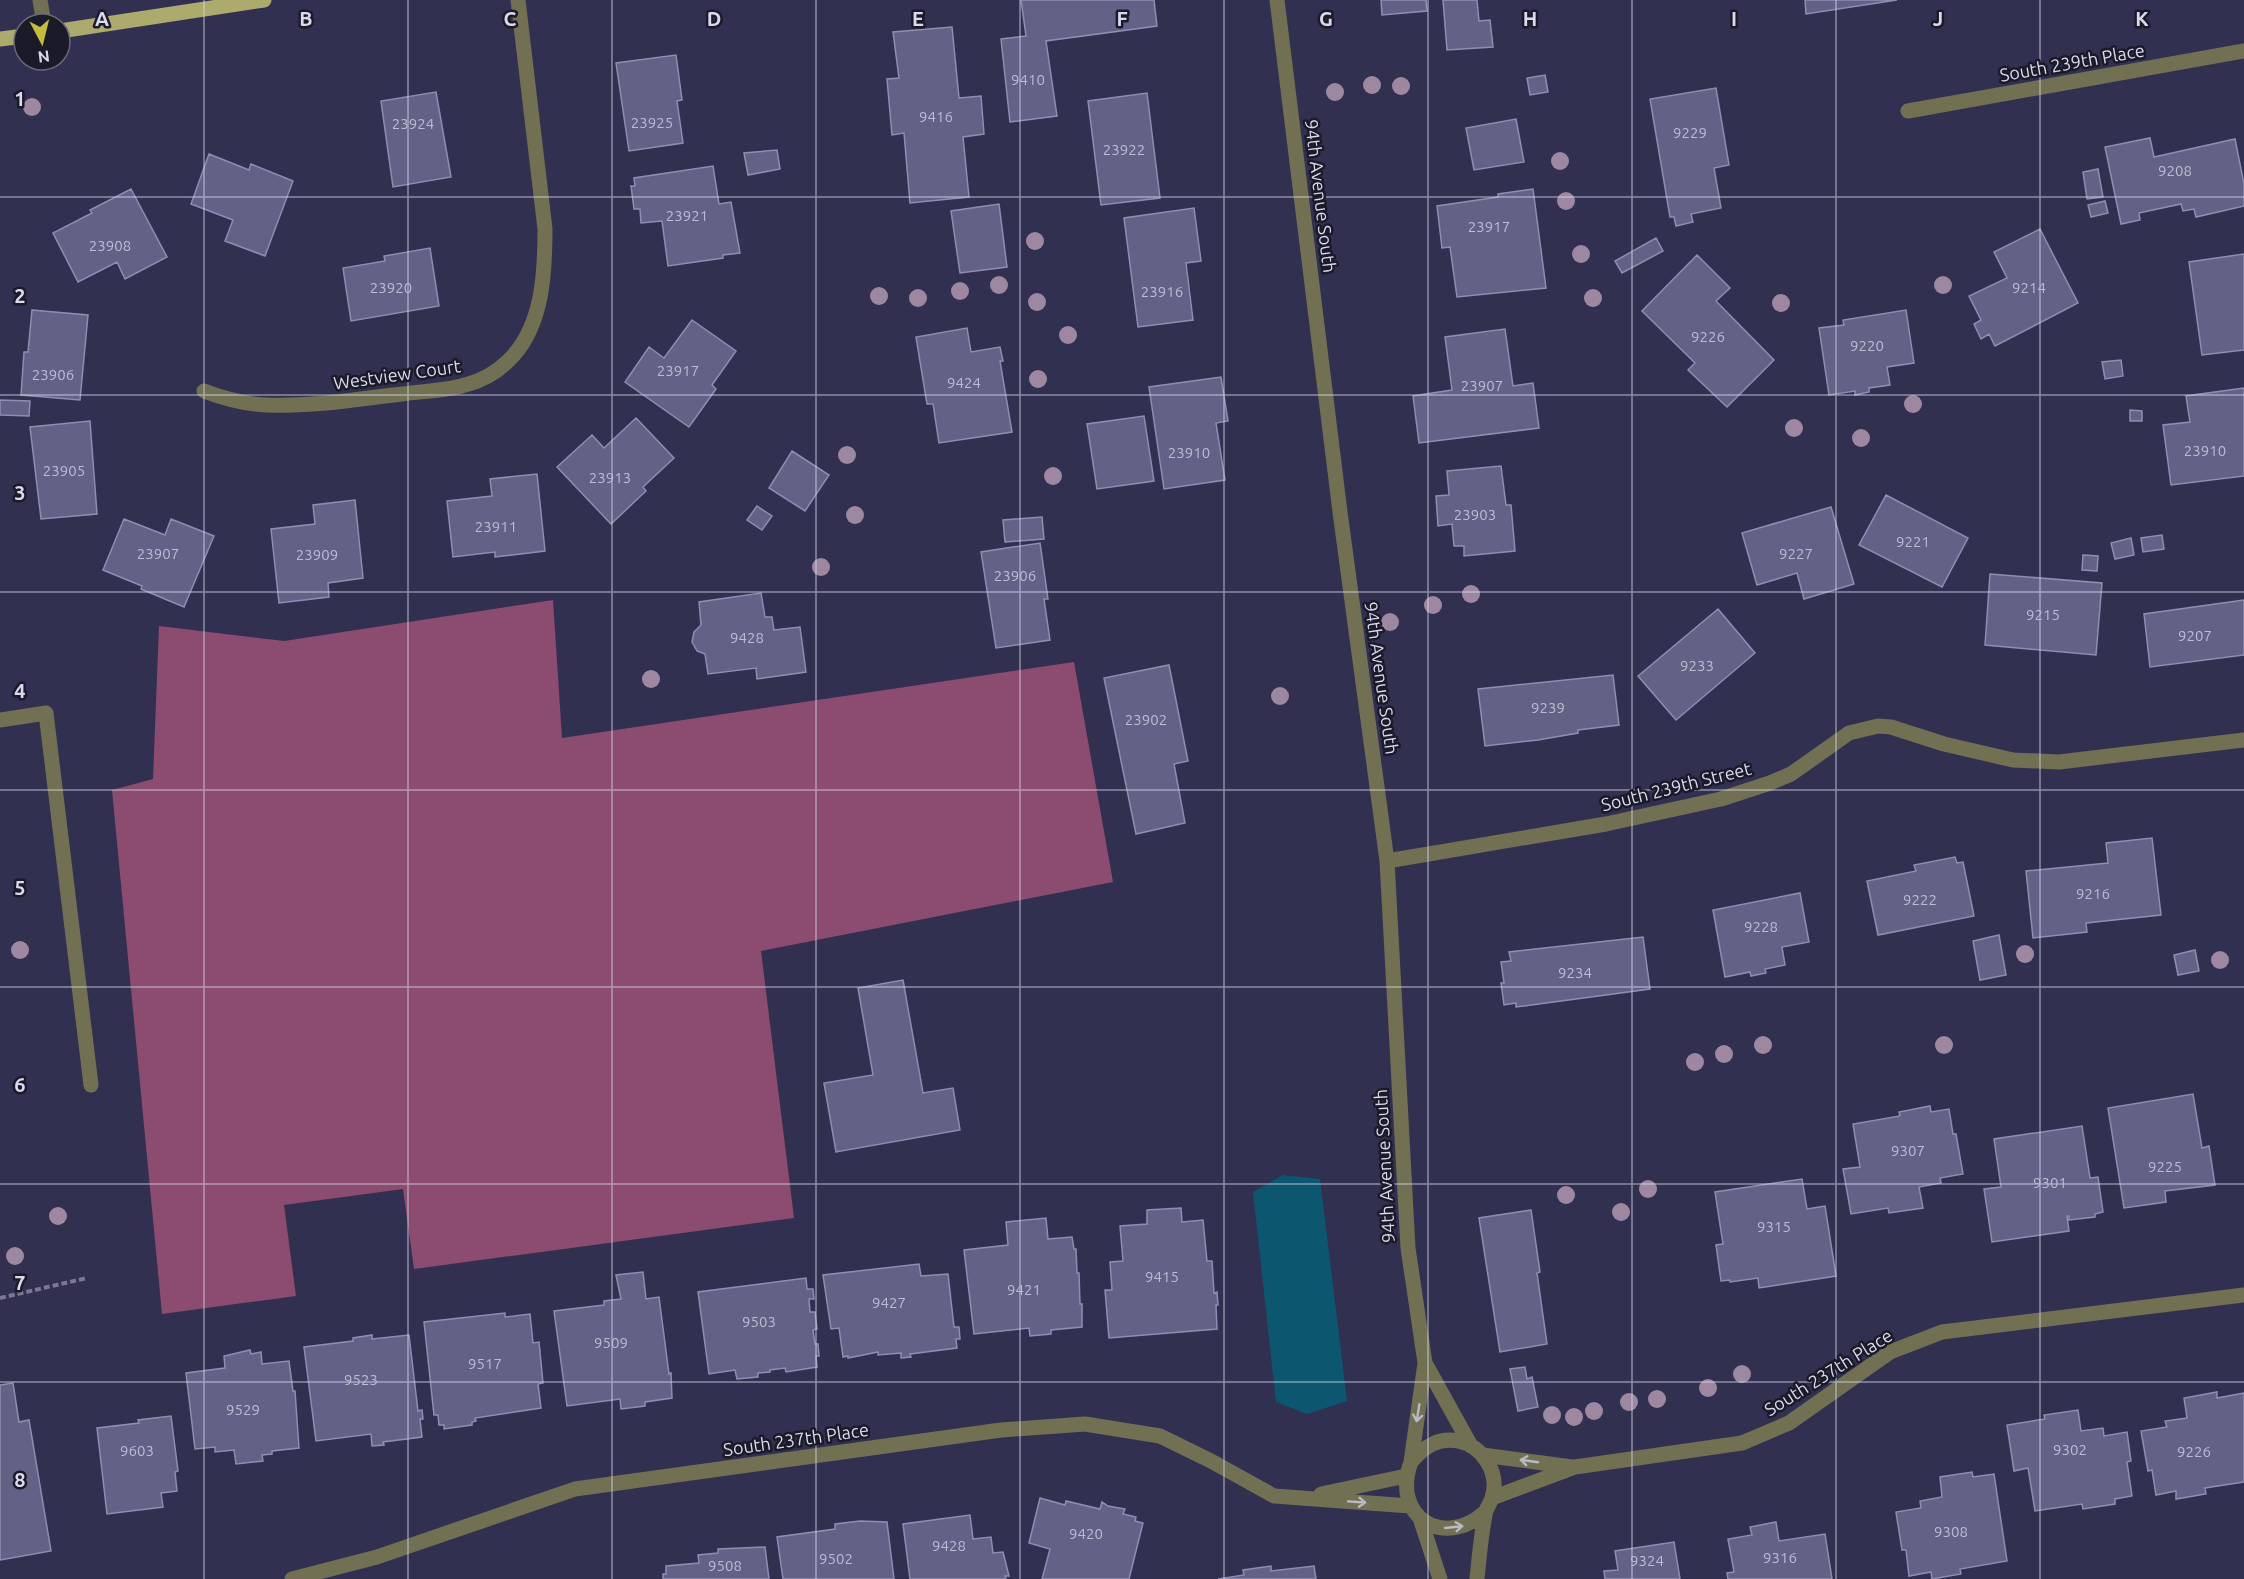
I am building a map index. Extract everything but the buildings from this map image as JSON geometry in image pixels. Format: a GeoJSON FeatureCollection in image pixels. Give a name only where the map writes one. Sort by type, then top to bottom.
{"type":"FeatureCollection","features":[{"type":"Feature","properties":{"kind":"main road"},"geometry":{"type":"LineString","coordinates":[[72,29],[264,0]]}},
{"type":"Feature","properties":{"kind":"street","name":"Westview Court"},"geometry":{"type":"LineString","coordinates":[[204,392],[238,402],[267,405],[312,404],[465,386],[498,370],[520,348],[536,310],[542,284],[545,229],[518,0]]}},
{"type":"Feature","properties":{"kind":"street","name":"94th Avenue South"},"geometry":{"type":"LineString","coordinates":[[1277,0],[1340,512],[1387,861],[1408,1248],[1425,1364],[1406,1492],[1440,1579]]}},
{"type":"Feature","properties":{"kind":"street","name":"South 239th Place"},"geometry":{"type":"LineString","coordinates":[[1908,111],[2244,51]]}},
{"type":"Feature","properties":{"kind":"street"},"geometry":{"type":"LineString","coordinates":[[0,720],[46,713],[92,1085]]}},
{"type":"Feature","properties":{"kind":"street","name":"South 239th Street"},"geometry":{"type":"LineString","coordinates":[[1387,861],[1606,824],[1721,799],[1791,774],[1849,733],[1878,726],[1891,727],[1944,744],[2013,760],[2059,762],[2244,740]]}},
{"type":"Feature","properties":{"kind":"street","name":"South 237th Place"},"geometry":{"type":"LineString","coordinates":[[1489,1505],[1575,1467],[1742,1443],[1789,1423],[1890,1352],[1942,1332],[2244,1295]]}},
{"type":"Feature","properties":{"kind":"street","name":"94th Avenue South"},"geometry":{"type":"LineString","coordinates":[[1425,1364],[1477,1450],[1491,1468],[1494,1483],[1477,1579]]}},
{"type":"Feature","properties":{"kind":"street","name":"South 237th Place"},"geometry":{"type":"LineString","coordinates":[[292,1579],[377,1557],[575,1489],[1001,1430],[1085,1424],[1160,1436],[1274,1496],[1415,1512]]}},
{"type":"Feature","properties":{"kind":"street"},"geometry":{"type":"LineString","coordinates":[[1408,1469],[1421,1450],[1435,1442],[1460,1441],[1477,1450]]}},
{"type":"Feature","properties":{"kind":"street","name":"South 237th Place"},"geometry":{"type":"LineString","coordinates":[[1477,1450],[1575,1467]]}},
{"type":"Feature","properties":{"kind":"street","name":"South 237th Place"},"geometry":{"type":"LineString","coordinates":[[1303,1498],[1408,1469]]}},
{"type":"Feature","properties":{"kind":"street"},"geometry":{"type":"LineString","coordinates":[[1415,1512],[1432,1525],[1446,1529],[1461,1527],[1474,1521],[1489,1505]]}},
{"type":"Feature","properties":{"kind":"path"},"geometry":{"type":"LineString","coordinates":[[0,1298],[87,1278]]}},
{"type":"Feature","properties":{"kind":"shaded area"},"geometry":{"type":"Polygon","coordinates":[[[553,600],[562,738],[1074,662],[1113,882],[761,951],[794,1218],[414,1269],[403,1189],[284,1205],[296,1296],[162,1314],[112,790],[153,779],[159,626],[284,641],[553,600]]]}},
{"type":"Feature","properties":{"kind":"water"},"geometry":{"type":"Polygon","coordinates":[[[1283,1175],[1320,1179],[1347,1401],[1307,1414],[1276,1402],[1253,1192],[1283,1175]]]}}]}
